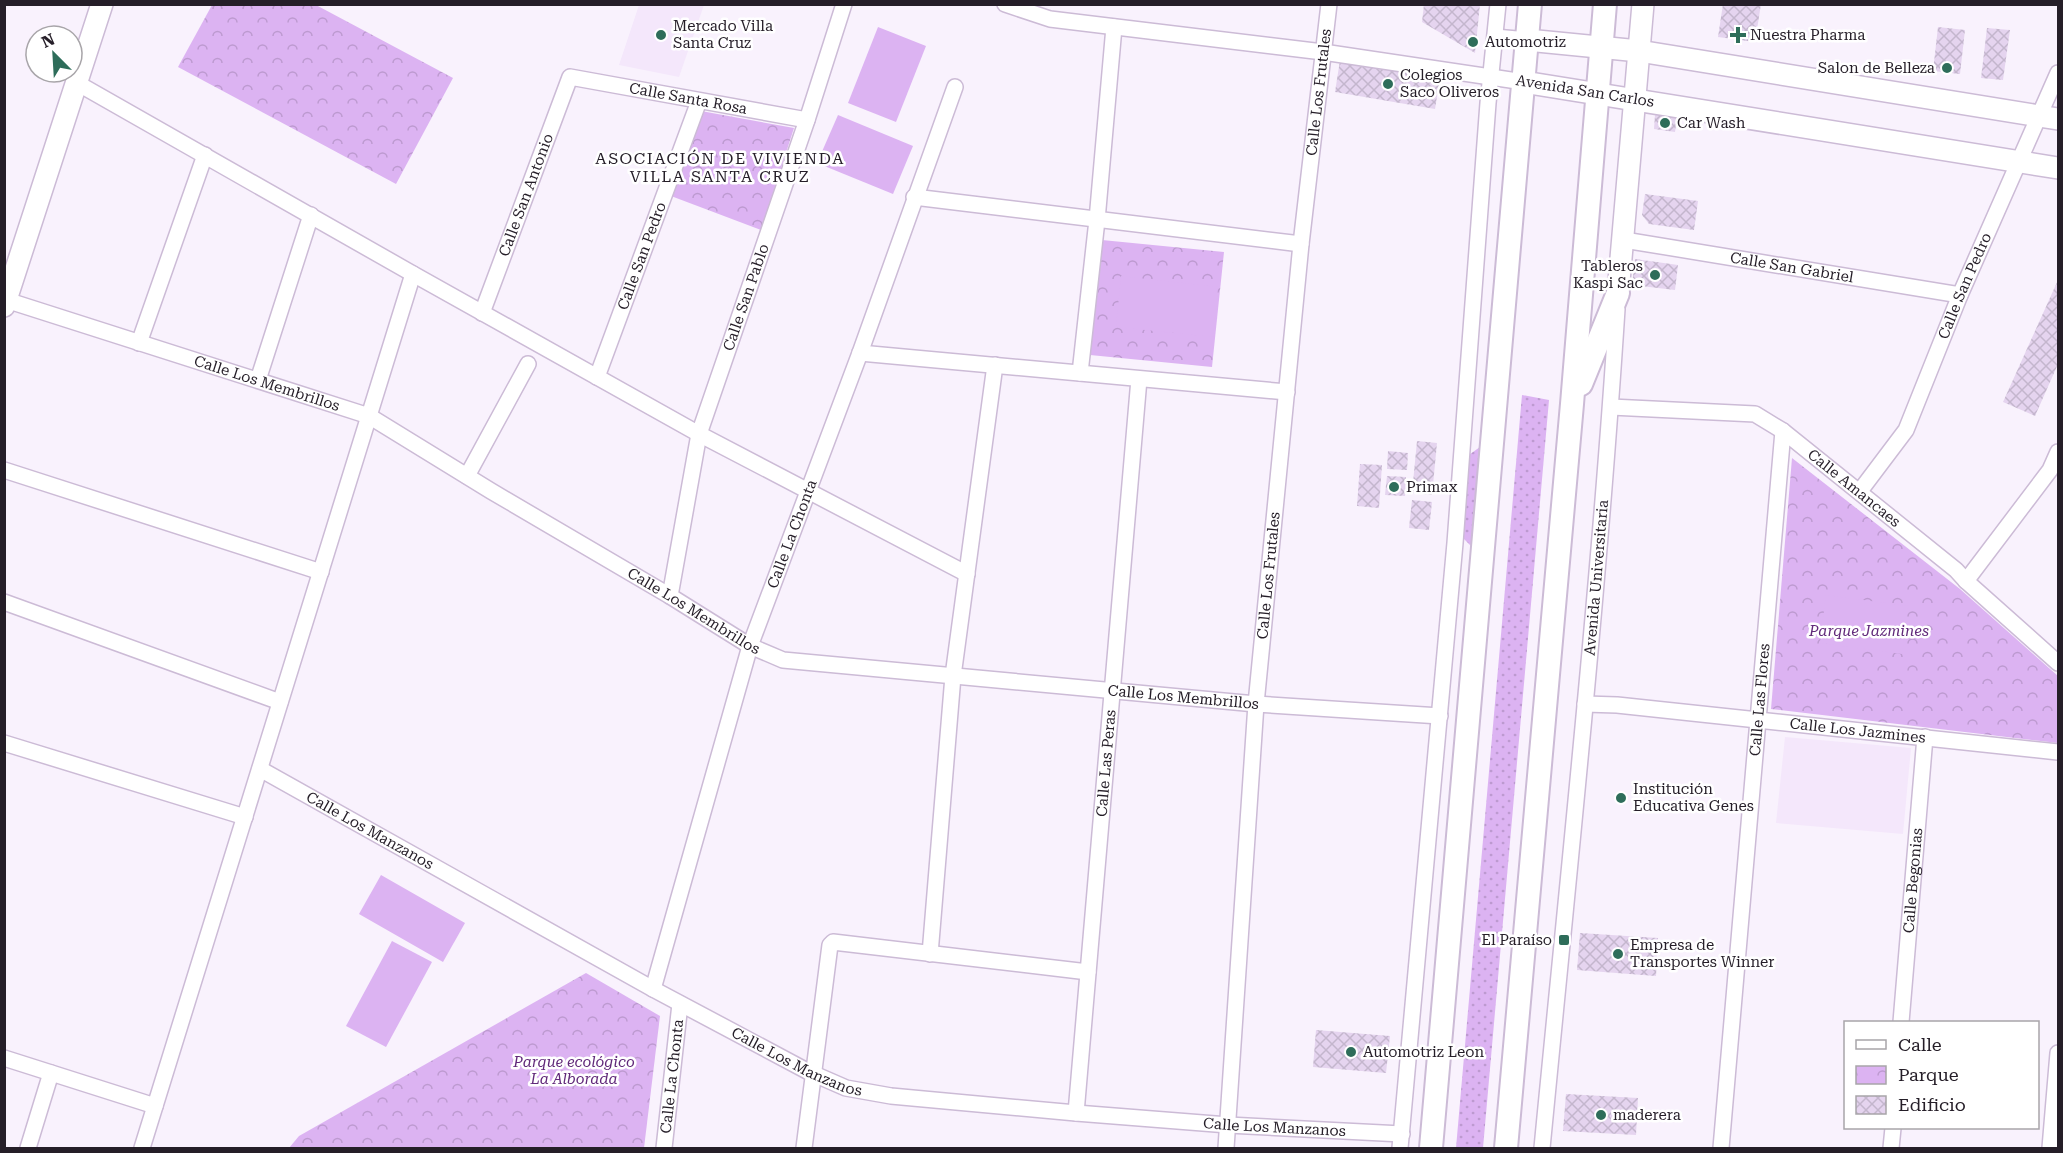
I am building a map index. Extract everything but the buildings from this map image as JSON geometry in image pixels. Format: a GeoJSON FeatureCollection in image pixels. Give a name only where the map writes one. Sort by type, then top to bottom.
{"type":"FeatureCollection","features":[{"type":"Feature","properties":{"kind":"main road"},"geometry":{"type":"LineString","coordinates":[[1431,1149],[1530,4]]}},
{"type":"Feature","properties":{"kind":"main road"},"geometry":{"type":"LineString","coordinates":[[1506,1149],[1605,4]]}},
{"type":"Feature","properties":{"kind":"main road"},"geometry":{"type":"LineString","coordinates":[[1572,404],[1618,293]]}},
{"type":"Feature","properties":{"kind":"street"},"geometry":{"type":"LineString","coordinates":[[84,61],[102,4]]}},
{"type":"Feature","properties":{"kind":"street","name":"Calle San Pablo"},"geometry":{"type":"LineString","coordinates":[[670,597],[699,434],[807,120],[844,4]]}},
{"type":"Feature","properties":{"kind":"street","name":"Avenida San Carlos"},"geometry":{"type":"LineString","coordinates":[[1005,4],[1050,19],[1323,52],[1598,93],[2058,168]]}},
{"type":"Feature","properties":{"kind":"street","name":"Calle Los Frutales"},"geometry":{"type":"LineString","coordinates":[[1226,1149],[1256,704],[1302,244],[1329,4]]}},
{"type":"Feature","properties":{"kind":"street"},"geometry":{"type":"LineString","coordinates":[[1401,1141],[1455,543],[1498,4]]}},
{"type":"Feature","properties":{"kind":"street","name":"Avenida Universitaria"},"geometry":{"type":"LineString","coordinates":[[1542,1149],[1585,704],[1643,4]]}},
{"type":"Feature","properties":{"kind":"street"},"geometry":{"type":"LineString","coordinates":[[1080,373],[1097,220],[1114,27]]}},
{"type":"Feature","properties":{"kind":"street"},"geometry":{"type":"LineString","coordinates":[[1495,37],[1639,51],[2049,117]]}},
{"type":"Feature","properties":{"kind":"street","name":"Calle San Pedro"},"geometry":{"type":"LineString","coordinates":[[1860,491],[1906,430],[1960,295],[2020,162],[2049,117],[2058,73]]}},
{"type":"Feature","properties":{"kind":"street","name":"Calle Santa Rosa"},"geometry":{"type":"LineString","coordinates":[[570,77],[807,120]]}},
{"type":"Feature","properties":{"kind":"street","name":"Calle San Antonio"},"geometry":{"type":"LineString","coordinates":[[482,313],[570,77]]}},
{"type":"Feature","properties":{"kind":"street"},"geometry":{"type":"LineString","coordinates":[[5,303],[77,84]]}},
{"type":"Feature","properties":{"kind":"street"},"geometry":{"type":"LineString","coordinates":[[79,84],[699,434],[967,574]]}},
{"type":"Feature","properties":{"kind":"street","name":"Calle La Chonta"},"geometry":{"type":"LineString","coordinates":[[653,989],[750,646],[860,353],[955,87]]}},
{"type":"Feature","properties":{"kind":"street","name":"Calle San Pedro"},"geometry":{"type":"LineString","coordinates":[[597,377],[699,100]]}},
{"type":"Feature","properties":{"kind":"street"},"geometry":{"type":"LineString","coordinates":[[140,342],[205,155]]}},
{"type":"Feature","properties":{"kind":"street"},"geometry":{"type":"LineString","coordinates":[[914,198],[1302,244]]}},
{"type":"Feature","properties":{"kind":"street"},"geometry":{"type":"LineString","coordinates":[[258,380],[311,215]]}},
{"type":"Feature","properties":{"kind":"street","name":"Calle San Gabriel"},"geometry":{"type":"LineString","coordinates":[[1624,240],[1960,295]]}},
{"type":"Feature","properties":{"kind":"street"},"geometry":{"type":"LineString","coordinates":[[142,1149],[413,274]]}},
{"type":"Feature","properties":{"kind":"street","name":"Calle Los Membrillos"},"geometry":{"type":"LineString","coordinates":[[5,303],[140,342],[369,416],[750,646],[783,660],[1256,704],[1440,716]]}},
{"type":"Feature","properties":{"kind":"street"},"geometry":{"type":"LineString","coordinates":[[860,353],[1287,392]]}},
{"type":"Feature","properties":{"kind":"street"},"geometry":{"type":"LineString","coordinates":[[467,476],[528,364]]}},
{"type":"Feature","properties":{"kind":"street"},"geometry":{"type":"LineString","coordinates":[[930,954],[953,676],[995,365]]}},
{"type":"Feature","properties":{"kind":"street","name":"Calle Las Peras"},"geometry":{"type":"LineString","coordinates":[[1076,1113],[1139,379]]}},
{"type":"Feature","properties":{"kind":"street","name":"Calle Amancaes"},"geometry":{"type":"LineString","coordinates":[[1611,407],[1755,414],[1784,431],[1860,491],[1956,570],[2058,663]]}},
{"type":"Feature","properties":{"kind":"street","name":"Calle Las Flores"},"geometry":{"type":"LineString","coordinates":[[1721,1149],[1784,431]]}},
{"type":"Feature","properties":{"kind":"street"},"geometry":{"type":"LineString","coordinates":[[1966,581],[2054,474],[2058,452]]}},
{"type":"Feature","properties":{"kind":"street"},"geometry":{"type":"LineString","coordinates":[[4,470],[321,572]]}},
{"type":"Feature","properties":{"kind":"street"},"geometry":{"type":"LineString","coordinates":[[4,602],[280,702]]}},
{"type":"Feature","properties":{"kind":"street","name":"Calle Los Jazmines"},"geometry":{"type":"LineString","coordinates":[[1585,704],[1617,705],[2058,752]]}},
{"type":"Feature","properties":{"kind":"street","name":"Calle Begonias"},"geometry":{"type":"LineString","coordinates":[[1901,1021],[1925,737]]}},
{"type":"Feature","properties":{"kind":"street"},"geometry":{"type":"LineString","coordinates":[[4,743],[245,817]]}},
{"type":"Feature","properties":{"kind":"street","name":"Calle Los Manzanos"},"geometry":{"type":"LineString","coordinates":[[260,769],[680,1004],[812,1073],[846,1088],[891,1096],[1401,1141]]}},
{"type":"Feature","properties":{"kind":"street"},"geometry":{"type":"LineString","coordinates":[[804,1149],[812,1073],[830,945],[833,942],[1088,972]]}},
{"type":"Feature","properties":{"kind":"street","name":"Calle La Chonta"},"geometry":{"type":"LineString","coordinates":[[664,1149],[680,1004]]}},
{"type":"Feature","properties":{"kind":"street"},"geometry":{"type":"LineString","coordinates":[[2050,1149],[2058,1053]]}},
{"type":"Feature","properties":{"kind":"street"},"geometry":{"type":"LineString","coordinates":[[4,1058],[155,1106]]}},
{"type":"Feature","properties":{"kind":"street"},"geometry":{"type":"LineString","coordinates":[[28,1149],[51,1073]]}},
{"type":"Feature","properties":{"kind":"street"},"geometry":{"type":"LineString","coordinates":[[1891,1149],[1893,1129]]}},
{"type":"Feature","properties":{"kind":"shaded area","name":"Mercado Villa Santa Cruz"},"geometry":{"type":"Polygon","coordinates":[[[639,5],[704,5],[679,77],[619,65],[639,5]]]}},
{"type":"Feature","properties":{"kind":"shaded area"},"geometry":{"type":"Polygon","coordinates":[[[1785,737],[1911,748],[1903,834],[1776,823],[1785,737]]]}},
{"type":"Feature","properties":{"kind":"green space"},"geometry":{"type":"Polygon","coordinates":[[[212,5],[316,5],[453,78],[396,184],[178,67],[212,5]]]}},
{"type":"Feature","properties":{"kind":"green space"},"geometry":{"type":"Polygon","coordinates":[[[878,27],[926,46],[896,122],[848,103],[878,27]]]}},
{"type":"Feature","properties":{"kind":"green space"},"geometry":{"type":"Polygon","coordinates":[[[701,111],[794,128],[761,230],[671,196],[701,111]]]}},
{"type":"Feature","properties":{"kind":"green space"},"geometry":{"type":"Polygon","coordinates":[[[838,115],[913,146],[893,194],[817,163],[838,115]]]}},
{"type":"Feature","properties":{"kind":"green space"},"geometry":{"type":"Polygon","coordinates":[[[1102,240],[1224,252],[1212,367],[1090,355],[1102,240]]]}},
{"type":"Feature","properties":{"kind":"green space"},"geometry":{"type":"Polygon","coordinates":[[[1121,276],[1218,287],[1213,337],[1116,327],[1121,276]]]}},
{"type":"Feature","properties":{"kind":"green space"},"geometry":{"type":"Polygon","coordinates":[[[1522,395],[1549,400],[1483,1148],[1456,1148],[1522,395]]]}},
{"type":"Feature","properties":{"kind":"green space"},"geometry":{"type":"Polygon","coordinates":[[[1487,442],[1478,553],[1460,535],[1466,457],[1487,442]]]}},
{"type":"Feature","properties":{"kind":"green space","name":"Parque Jazmines"},"geometry":{"type":"Polygon","coordinates":[[[1792,458],[1960,589],[2058,676],[2058,743],[1771,709],[1792,458]]]}},
{"type":"Feature","properties":{"kind":"green space"},"geometry":{"type":"Polygon","coordinates":[[[1826,595],[1908,606],[1902,654],[1820,643],[1826,595]]]}},
{"type":"Feature","properties":{"kind":"green space"},"geometry":{"type":"Polygon","coordinates":[[[381,875],[465,923],[443,962],[359,914],[381,875]]]}},
{"type":"Feature","properties":{"kind":"green space"},"geometry":{"type":"Polygon","coordinates":[[[392,941],[432,962],[386,1047],[346,1026],[392,941]]]}},
{"type":"Feature","properties":{"kind":"green space","name":"Parque ecológico La Alborada"},"geometry":{"type":"Polygon","coordinates":[[[586,973],[660,1016],[644,1148],[289,1148],[299,1136],[586,973]]]}},
{"type":"Feature","properties":{"kind":"place","name":"Mercado Villa Santa Cruz"},"geometry":{"type":"Point","coordinates":[661,35]}},
{"type":"Feature","properties":{"kind":"place","name":"Nuestra Pharma"},"geometry":{"type":"Point","coordinates":[1738,35]}},
{"type":"Feature","properties":{"kind":"place","name":"Automotriz"},"geometry":{"type":"Point","coordinates":[1473,42]}},
{"type":"Feature","properties":{"kind":"place","name":"Salon de Belleza"},"geometry":{"type":"Point","coordinates":[1947,68]}},
{"type":"Feature","properties":{"kind":"place","name":"Colegios Saco Oliveros"},"geometry":{"type":"Point","coordinates":[1388,84]}},
{"type":"Feature","properties":{"kind":"place","name":"Car Wash"},"geometry":{"type":"Point","coordinates":[1665,123]}},
{"type":"Feature","properties":{"kind":"place","name":"Tableros Kaspi Sac"},"geometry":{"type":"Point","coordinates":[1655,275]}},
{"type":"Feature","properties":{"kind":"place","name":"Primax"},"geometry":{"type":"Point","coordinates":[1394,487]}},
{"type":"Feature","properties":{"kind":"place","name":"Institución Educativa Genes"},"geometry":{"type":"Point","coordinates":[1621,798]}},
{"type":"Feature","properties":{"kind":"place","name":"El Paraíso"},"geometry":{"type":"Point","coordinates":[1564,940]}},
{"type":"Feature","properties":{"kind":"place","name":"Empresa de Transportes Winner"},"geometry":{"type":"Point","coordinates":[1618,954]}},
{"type":"Feature","properties":{"kind":"place","name":"Automotriz Leon"},"geometry":{"type":"Point","coordinates":[1351,1052]}},
{"type":"Feature","properties":{"kind":"place","name":"maderera"},"geometry":{"type":"Point","coordinates":[1601,1115]}},
{"type":"Feature","properties":{"kind":"district","name":"ASOCIACIÓN DE VIVIENDA VILLA SANTA CRUZ"},"geometry":{"type":"Point","coordinates":[720,167]}}]}
